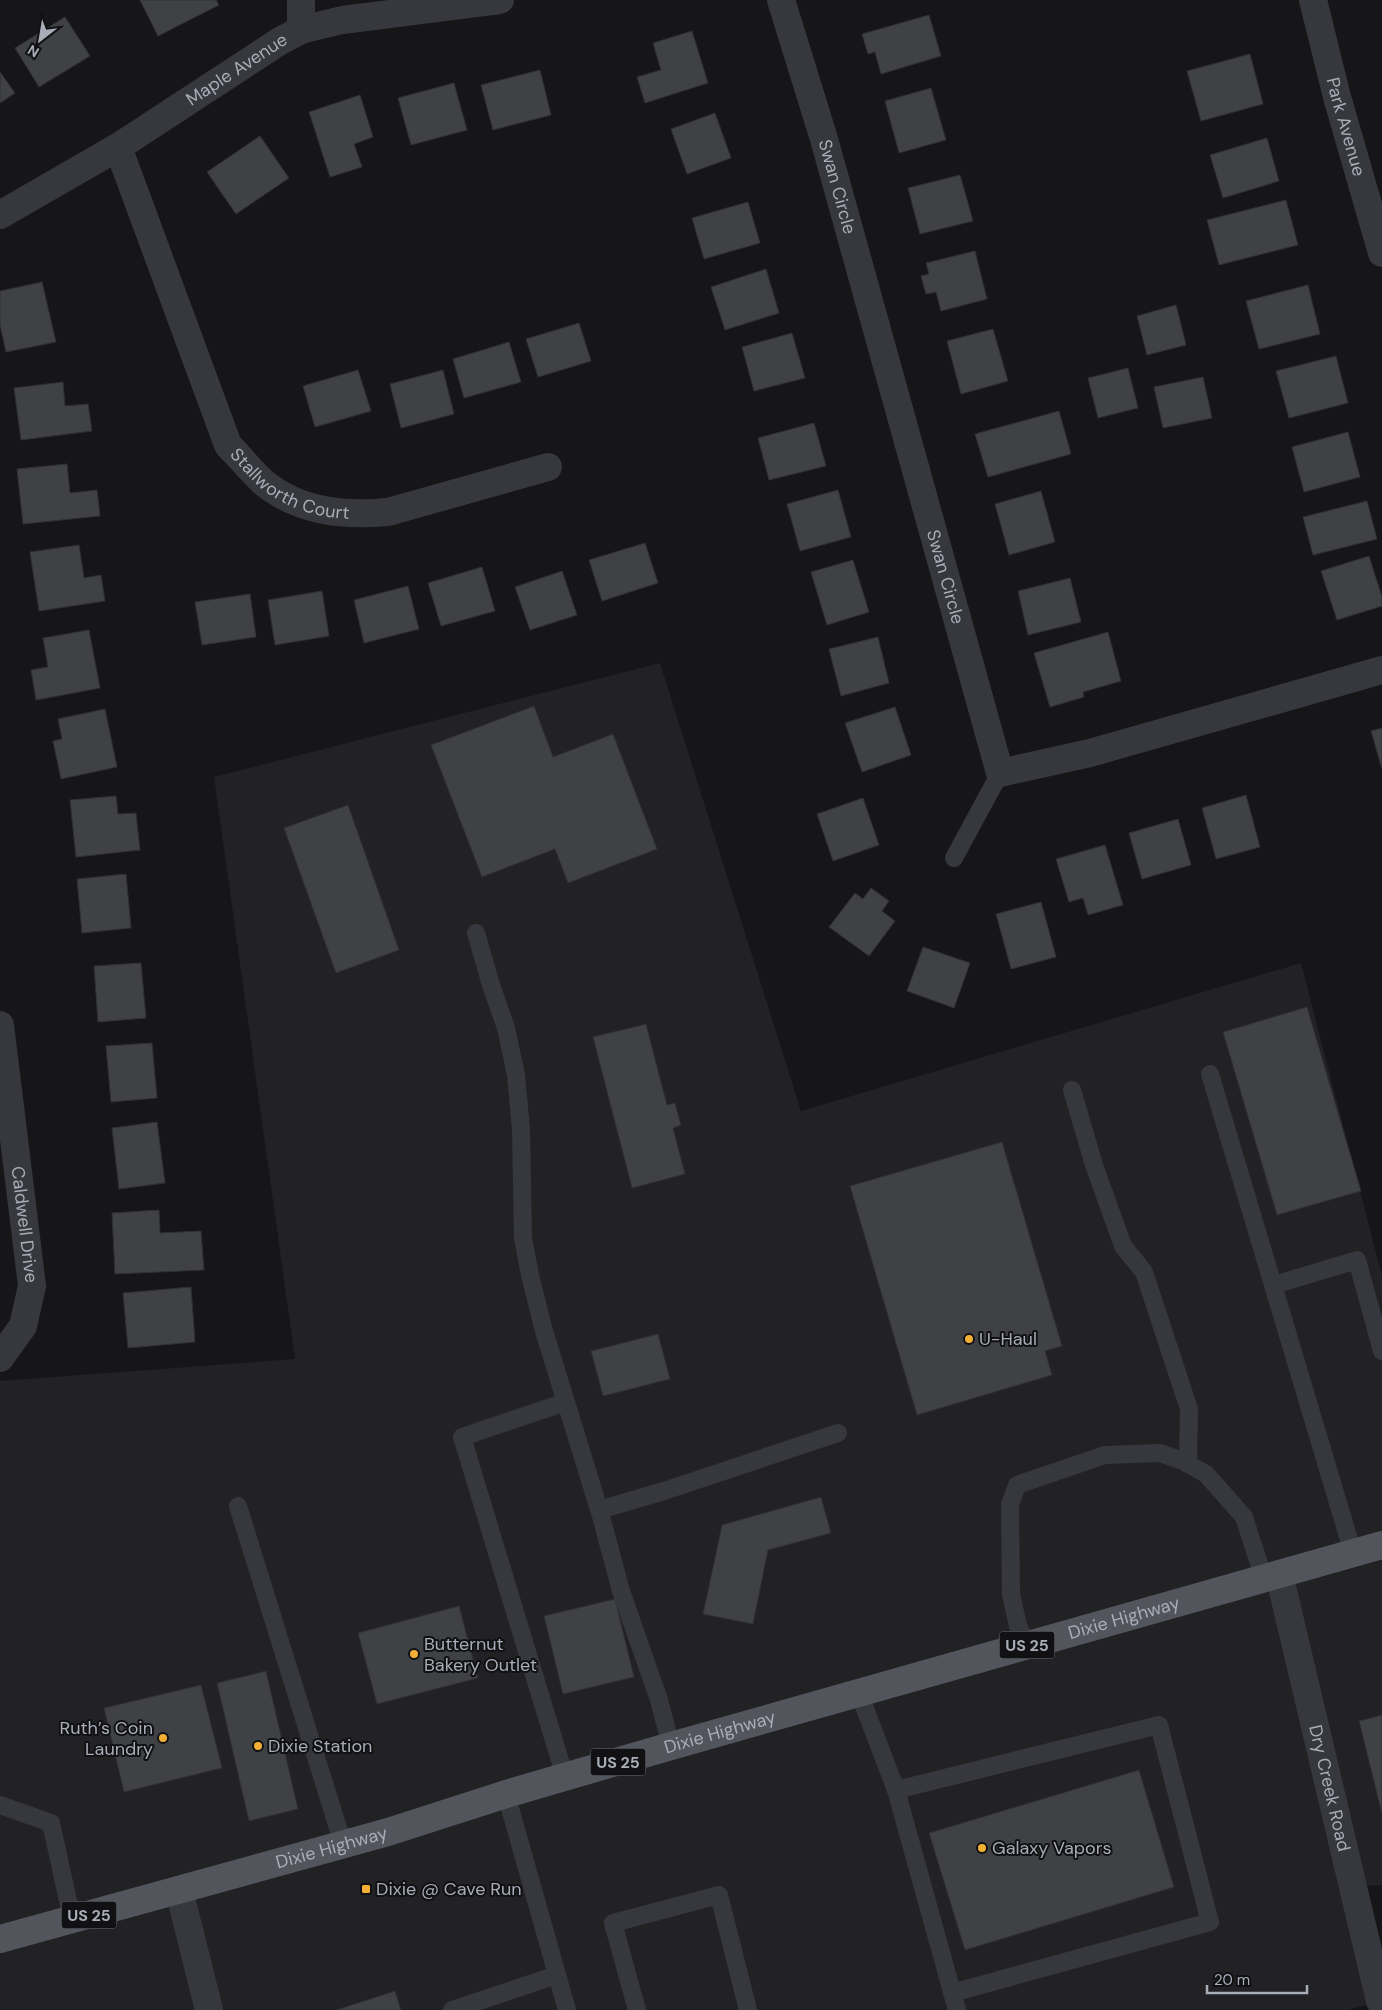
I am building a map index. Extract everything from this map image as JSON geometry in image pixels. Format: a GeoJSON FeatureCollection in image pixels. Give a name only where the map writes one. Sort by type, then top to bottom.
{"type":"FeatureCollection","features":[{"type":"Feature","properties":{"kind":"main road","name":"Dixie Highway"},"geometry":{"type":"LineString","coordinates":[[0,1939],[344,1844],[671,1746],[1382,1545]]}},
{"type":"Feature","properties":{"kind":"street"},"geometry":{"type":"LineString","coordinates":[[301,0],[302,30]]}},
{"type":"Feature","properties":{"kind":"street","name":"Maple Avenue"},"geometry":{"type":"LineString","coordinates":[[0,215],[118,147],[280,40],[302,30],[342,20],[500,0]]}},
{"type":"Feature","properties":{"kind":"street","name":"Swan Circle"},"geometry":{"type":"LineString","coordinates":[[781,0],[827,148],[1000,773]]}},
{"type":"Feature","properties":{"kind":"street","name":"Park Avenue"},"geometry":{"type":"LineString","coordinates":[[1313,0],[1337,97],[1382,253]]}},
{"type":"Feature","properties":{"kind":"street","name":"Stallworth Court"},"geometry":{"type":"LineString","coordinates":[[118,147],[228,445],[264,482],[294,502],[330,512],[364,514],[388,512],[548,467]]}},
{"type":"Feature","properties":{"kind":"street"},"geometry":{"type":"LineString","coordinates":[[1000,773],[1090,753],[1382,670]]}},
{"type":"Feature","properties":{"kind":"street","name":"Caldwell Drive"},"geometry":{"type":"LineString","coordinates":[[0,1025],[32,1286],[23,1326],[0,1358]]}},
{"type":"Feature","properties":{"kind":"street","name":"Dry Creek Road"},"geometry":{"type":"LineString","coordinates":[[1271,1576],[1380,2001]]}},
{"type":"Feature","properties":{"kind":"street"},"geometry":{"type":"LineString","coordinates":[[179,1890],[209,2010]]}},
{"type":"Feature","properties":{"kind":"lane"},"geometry":{"type":"LineString","coordinates":[[954,858],[1000,773]]}},
{"type":"Feature","properties":{"kind":"lane"},"geometry":{"type":"LineString","coordinates":[[476,933],[506,1028],[516,1076],[521,1129],[523,1238],[530,1275],[544,1331],[599,1510],[621,1591],[660,1700],[671,1746]]}},
{"type":"Feature","properties":{"kind":"lane"},"geometry":{"type":"LineString","coordinates":[[1210,1074],[1353,1553]]}},
{"type":"Feature","properties":{"kind":"lane"},"geometry":{"type":"LineString","coordinates":[[1072,1090],[1094,1165],[1123,1246],[1144,1272],[1189,1409],[1188,1464]]}},
{"type":"Feature","properties":{"kind":"lane"},"geometry":{"type":"LineString","coordinates":[[1274,1286],[1356,1260],[1379,1329],[1382,1351]]}},
{"type":"Feature","properties":{"kind":"lane"},"geometry":{"type":"LineString","coordinates":[[565,1777],[462,1437],[566,1402]]}},
{"type":"Feature","properties":{"kind":"lane"},"geometry":{"type":"LineString","coordinates":[[599,1510],[664,1491],[838,1434]]}},
{"type":"Feature","properties":{"kind":"lane"},"geometry":{"type":"LineString","coordinates":[[1027,1645],[1018,1626],[1011,1594],[1010,1505],[1018,1485],[1105,1455],[1160,1453],[1188,1464],[1206,1474],[1244,1517],[1271,1576]]}},
{"type":"Feature","properties":{"kind":"lane"},"geometry":{"type":"LineString","coordinates":[[238,1506],[344,1844]]}},
{"type":"Feature","properties":{"kind":"lane"},"geometry":{"type":"LineString","coordinates":[[859,1693],[896,1790],[955,2002],[1210,1922],[1159,1725],[896,1790]]}},
{"type":"Feature","properties":{"kind":"lane"},"geometry":{"type":"LineString","coordinates":[[506,1794],[567,2010]]}},
{"type":"Feature","properties":{"kind":"lane"},"geometry":{"type":"LineString","coordinates":[[0,1805],[51,1824],[72,1920]]}},
{"type":"Feature","properties":{"kind":"lane"},"geometry":{"type":"LineString","coordinates":[[637,2010],[613,1923],[719,1895],[748,2010]]}},
{"type":"Feature","properties":{"kind":"lane"},"geometry":{"type":"LineString","coordinates":[[452,2010],[557,1975]]}},
{"type":"Feature","properties":{"kind":"shaded area"},"geometry":{"type":"Polygon","coordinates":[[[660,663],[801,1111],[1301,963],[1382,1276],[1382,1885],[1354,1886],[1380,2001],[1348,2010],[0,2010],[0,1381],[295,1359],[214,777],[660,663]]]}},
{"type":"Feature","properties":{"kind":"building"},"geometry":{"type":"Polygon","coordinates":[[[140,0],[216,0],[219,5],[158,36],[140,0]]]}},
{"type":"Feature","properties":{"kind":"building"},"geometry":{"type":"Polygon","coordinates":[[[929,15],[941,56],[881,74],[875,52],[868,54],[862,34],[929,15]]]}},
{"type":"Feature","properties":{"kind":"building"},"geometry":{"type":"Polygon","coordinates":[[[65,17],[90,56],[39,87],[15,48],[65,17]]]}},
{"type":"Feature","properties":{"kind":"building"},"geometry":{"type":"Polygon","coordinates":[[[692,31],[708,83],[645,103],[637,77],[661,70],[653,43],[692,31]]]}},
{"type":"Feature","properties":{"kind":"building"},"geometry":{"type":"Polygon","coordinates":[[[1250,54],[1263,104],[1201,121],[1187,71],[1250,54]]]}},
{"type":"Feature","properties":{"kind":"building"},"geometry":{"type":"Polygon","coordinates":[[[540,70],[551,115],[493,130],[481,85],[540,70]]]}},
{"type":"Feature","properties":{"kind":"building"},"geometry":{"type":"Polygon","coordinates":[[[0,72],[15,93],[0,103],[0,72]]]}},
{"type":"Feature","properties":{"kind":"building"},"geometry":{"type":"Polygon","coordinates":[[[454,83],[467,130],[411,145],[398,98],[454,83]]]}},
{"type":"Feature","properties":{"kind":"building"},"geometry":{"type":"Polygon","coordinates":[[[931,88],[946,140],[899,153],[885,101],[931,88]]]}},
{"type":"Feature","properties":{"kind":"building"},"geometry":{"type":"Polygon","coordinates":[[[360,95],[373,137],[354,144],[362,167],[330,177],[309,112],[360,95]]]}},
{"type":"Feature","properties":{"kind":"building"},"geometry":{"type":"Polygon","coordinates":[[[715,113],[731,158],[687,174],[671,129],[715,113]]]}},
{"type":"Feature","properties":{"kind":"building"},"geometry":{"type":"Polygon","coordinates":[[[260,136],[289,178],[236,214],[207,172],[260,136]]]}},
{"type":"Feature","properties":{"kind":"building"},"geometry":{"type":"Polygon","coordinates":[[[1267,138],[1279,181],[1223,198],[1210,155],[1267,138]]]}},
{"type":"Feature","properties":{"kind":"building"},"geometry":{"type":"Polygon","coordinates":[[[960,175],[973,221],[920,234],[908,188],[960,175]]]}},
{"type":"Feature","properties":{"kind":"building"},"geometry":{"type":"Polygon","coordinates":[[[1286,200],[1298,245],[1219,265],[1207,220],[1286,200]]]}},
{"type":"Feature","properties":{"kind":"building"},"geometry":{"type":"Polygon","coordinates":[[[748,202],[760,243],[704,259],[692,218],[748,202]]]}},
{"type":"Feature","properties":{"kind":"building"},"geometry":{"type":"Polygon","coordinates":[[[975,251],[987,299],[941,311],[936,292],[926,294],[921,276],[929,274],[926,263],[975,251]]]}},
{"type":"Feature","properties":{"kind":"building"},"geometry":{"type":"Polygon","coordinates":[[[766,269],[779,313],[725,330],[711,287],[766,269]]]}},
{"type":"Feature","properties":{"kind":"building"},"geometry":{"type":"Polygon","coordinates":[[[42,282],[56,342],[6,352],[0,325],[0,291],[42,282]]]}},
{"type":"Feature","properties":{"kind":"building"},"geometry":{"type":"Polygon","coordinates":[[[1308,285],[1320,334],[1259,349],[1246,301],[1308,285]]]}},
{"type":"Feature","properties":{"kind":"building"},"geometry":{"type":"Polygon","coordinates":[[[1176,305],[1186,345],[1147,355],[1137,316],[1176,305]]]}},
{"type":"Feature","properties":{"kind":"building"},"geometry":{"type":"Polygon","coordinates":[[[579,323],[591,361],[538,377],[526,339],[579,323]]]}},
{"type":"Feature","properties":{"kind":"building"},"geometry":{"type":"Polygon","coordinates":[[[993,329],[1008,381],[961,394],[947,341],[993,329]]]}},
{"type":"Feature","properties":{"kind":"building"},"geometry":{"type":"Polygon","coordinates":[[[792,333],[805,378],[754,391],[742,347],[792,333]]]}},
{"type":"Feature","properties":{"kind":"building"},"geometry":{"type":"Polygon","coordinates":[[[509,342],[521,382],[464,398],[453,359],[509,342]]]}},
{"type":"Feature","properties":{"kind":"building"},"geometry":{"type":"Polygon","coordinates":[[[1336,356],[1348,403],[1289,418],[1276,371],[1336,356]]]}},
{"type":"Feature","properties":{"kind":"building"},"geometry":{"type":"Polygon","coordinates":[[[1128,368],[1138,408],[1098,418],[1088,378],[1128,368]]]}},
{"type":"Feature","properties":{"kind":"building"},"geometry":{"type":"Polygon","coordinates":[[[358,370],[371,411],[315,427],[303,386],[358,370]]]}},
{"type":"Feature","properties":{"kind":"building"},"geometry":{"type":"Polygon","coordinates":[[[443,370],[454,414],[401,428],[390,384],[443,370]]]}},
{"type":"Feature","properties":{"kind":"building"},"geometry":{"type":"Polygon","coordinates":[[[1203,377],[1212,418],[1163,428],[1154,387],[1203,377]]]}},
{"type":"Feature","properties":{"kind":"building"},"geometry":{"type":"Polygon","coordinates":[[[63,382],[65,406],[88,404],[92,431],[21,440],[14,388],[63,382]]]}},
{"type":"Feature","properties":{"kind":"building"},"geometry":{"type":"Polygon","coordinates":[[[1059,411],[1071,454],[988,477],[975,434],[1059,411]]]}},
{"type":"Feature","properties":{"kind":"building"},"geometry":{"type":"Polygon","coordinates":[[[814,423],[826,466],[769,480],[758,438],[814,423]]]}},
{"type":"Feature","properties":{"kind":"building"},"geometry":{"type":"Polygon","coordinates":[[[1348,432],[1360,477],[1304,492],[1292,447],[1348,432]]]}},
{"type":"Feature","properties":{"kind":"building"},"geometry":{"type":"Polygon","coordinates":[[[67,464],[70,493],[97,490],[100,516],[23,524],[17,469],[67,464]]]}},
{"type":"Feature","properties":{"kind":"building"},"geometry":{"type":"Polygon","coordinates":[[[838,490],[851,537],[800,551],[787,504],[838,490]]]}},
{"type":"Feature","properties":{"kind":"building"},"geometry":{"type":"Polygon","coordinates":[[[1041,491],[1055,542],[1009,555],[995,504],[1041,491]]]}},
{"type":"Feature","properties":{"kind":"building"},"geometry":{"type":"Polygon","coordinates":[[[1367,501],[1377,539],[1313,555],[1303,517],[1367,501]]]}},
{"type":"Feature","properties":{"kind":"building"},"geometry":{"type":"Polygon","coordinates":[[[645,543],[658,583],[602,601],[589,560],[645,543]]]}},
{"type":"Feature","properties":{"kind":"building"},"geometry":{"type":"Polygon","coordinates":[[[79,545],[84,578],[101,575],[105,601],[39,611],[30,552],[79,545]]]}},
{"type":"Feature","properties":{"kind":"building"},"geometry":{"type":"Polygon","coordinates":[[[1369,556],[1382,597],[1382,606],[1337,620],[1321,571],[1369,556]]]}},
{"type":"Feature","properties":{"kind":"building"},"geometry":{"type":"Polygon","coordinates":[[[853,560],[869,612],[827,625],[811,572],[853,560]]]}},
{"type":"Feature","properties":{"kind":"building"},"geometry":{"type":"Polygon","coordinates":[[[482,567],[495,611],[441,626],[428,583],[482,567]]]}},
{"type":"Feature","properties":{"kind":"building"},"geometry":{"type":"Polygon","coordinates":[[[562,571],[577,615],[530,630],[515,587],[562,571]]]}},
{"type":"Feature","properties":{"kind":"building"},"geometry":{"type":"Polygon","coordinates":[[[1070,578],[1081,622],[1028,635],[1018,591],[1070,578]]]}},
{"type":"Feature","properties":{"kind":"building"},"geometry":{"type":"Polygon","coordinates":[[[408,586],[419,629],[364,643],[354,600],[408,586]]]}},
{"type":"Feature","properties":{"kind":"building"},"geometry":{"type":"Polygon","coordinates":[[[322,591],[329,636],[275,645],[268,600],[322,591]]]}},
{"type":"Feature","properties":{"kind":"building"},"geometry":{"type":"Polygon","coordinates":[[[250,594],[256,637],[202,645],[195,602],[250,594]]]}},
{"type":"Feature","properties":{"kind":"building"},"geometry":{"type":"Polygon","coordinates":[[[89,630],[100,688],[36,700],[31,670],[48,667],[43,638],[89,630]]]}},
{"type":"Feature","properties":{"kind":"building"},"geometry":{"type":"Polygon","coordinates":[[[1108,632],[1121,681],[1083,692],[1084,697],[1050,707],[1034,653],[1108,632]]]}},
{"type":"Feature","properties":{"kind":"building"},"geometry":{"type":"Polygon","coordinates":[[[878,637],[889,683],[841,696],[829,649],[878,637]]]}},
{"type":"Feature","properties":{"kind":"building"},"geometry":{"type":"Polygon","coordinates":[[[534,706],[553,757],[613,734],[657,849],[568,883],[555,849],[482,877],[431,745],[534,706]]]}},
{"type":"Feature","properties":{"kind":"building"},"geometry":{"type":"Polygon","coordinates":[[[895,707],[911,755],[862,772],[845,723],[895,707]]]}},
{"type":"Feature","properties":{"kind":"building"},"geometry":{"type":"Polygon","coordinates":[[[105,709],[117,767],[61,779],[53,741],[62,739],[58,719],[105,709]]]}},
{"type":"Feature","properties":{"kind":"building"},"geometry":{"type":"Polygon","coordinates":[[[1382,728],[1382,769],[1371,731],[1382,728]]]}},
{"type":"Feature","properties":{"kind":"building"},"geometry":{"type":"Polygon","coordinates":[[[1246,795],[1260,847],[1216,859],[1202,808],[1246,795]]]}},
{"type":"Feature","properties":{"kind":"building"},"geometry":{"type":"Polygon","coordinates":[[[116,796],[118,814],[136,813],[140,850],[76,857],[70,800],[116,796]]]}},
{"type":"Feature","properties":{"kind":"building"},"geometry":{"type":"Polygon","coordinates":[[[863,798],[879,845],[833,861],[817,814],[863,798]]]}},
{"type":"Feature","properties":{"kind":"building"},"geometry":{"type":"Polygon","coordinates":[[[348,805],[399,950],[336,973],[284,828],[348,805]]]}},
{"type":"Feature","properties":{"kind":"building"},"geometry":{"type":"Polygon","coordinates":[[[1178,819],[1191,865],[1142,879],[1129,833],[1178,819]]]}},
{"type":"Feature","properties":{"kind":"building"},"geometry":{"type":"Polygon","coordinates":[[[1105,845],[1123,905],[1088,915],[1083,898],[1069,902],[1056,859],[1105,845]]]}},
{"type":"Feature","properties":{"kind":"building"},"geometry":{"type":"Polygon","coordinates":[[[126,874],[131,928],[82,933],[77,879],[126,874]]]}},
{"type":"Feature","properties":{"kind":"building"},"geometry":{"type":"Polygon","coordinates":[[[871,888],[889,901],[882,911],[895,921],[869,956],[829,927],[855,893],[863,899],[871,888]]]}},
{"type":"Feature","properties":{"kind":"building"},"geometry":{"type":"Polygon","coordinates":[[[1041,902],[1056,957],[1011,969],[996,914],[1041,902]]]}},
{"type":"Feature","properties":{"kind":"building"},"geometry":{"type":"Polygon","coordinates":[[[923,947],[970,963],[954,1008],[907,991],[923,947]]]}},
{"type":"Feature","properties":{"kind":"building"},"geometry":{"type":"Polygon","coordinates":[[[141,963],[146,1018],[98,1022],[94,966],[141,963]]]}},
{"type":"Feature","properties":{"kind":"building"},"geometry":{"type":"Polygon","coordinates":[[[1307,1007],[1361,1191],[1277,1215],[1223,1032],[1307,1007]]]}},
{"type":"Feature","properties":{"kind":"building"},"geometry":{"type":"Polygon","coordinates":[[[646,1024],[667,1105],[675,1103],[681,1125],[673,1128],[685,1174],[632,1188],[593,1037],[646,1024]]]}},
{"type":"Feature","properties":{"kind":"building"},"geometry":{"type":"Polygon","coordinates":[[[152,1043],[157,1098],[111,1102],[106,1046],[152,1043]]]}},
{"type":"Feature","properties":{"kind":"building"},"geometry":{"type":"Polygon","coordinates":[[[157,1122],[165,1183],[119,1189],[112,1128],[157,1122]]]}},
{"type":"Feature","properties":{"kind":"building"},"geometry":{"type":"Polygon","coordinates":[[[1002,1142],[1062,1346],[1045,1351],[1052,1375],[917,1415],[850,1186],[1002,1142]]]}},
{"type":"Feature","properties":{"kind":"building"},"geometry":{"type":"Polygon","coordinates":[[[159,1210],[160,1233],[201,1231],[204,1270],[115,1274],[112,1213],[159,1210]]]}},
{"type":"Feature","properties":{"kind":"building"},"geometry":{"type":"Polygon","coordinates":[[[191,1287],[195,1342],[128,1348],[123,1293],[191,1287]]]}},
{"type":"Feature","properties":{"kind":"building"},"geometry":{"type":"Polygon","coordinates":[[[658,1334],[670,1379],[603,1396],[591,1351],[658,1334]]]}},
{"type":"Feature","properties":{"kind":"building"},"geometry":{"type":"Polygon","coordinates":[[[821,1497],[831,1533],[768,1550],[753,1624],[703,1614],[722,1525],[821,1497]]]}},
{"type":"Feature","properties":{"kind":"building"},"geometry":{"type":"Polygon","coordinates":[[[615,1599],[634,1677],[563,1694],[544,1616],[615,1599]]]}},
{"type":"Feature","properties":{"kind":"building"},"geometry":{"type":"Polygon","coordinates":[[[459,1606],[478,1678],[377,1704],[358,1633],[459,1606]]]}},
{"type":"Feature","properties":{"kind":"building","name":"Dixie Station"},"geometry":{"type":"Polygon","coordinates":[[[266,1671],[298,1809],[249,1821],[217,1683],[266,1671]]]}},
{"type":"Feature","properties":{"kind":"building","name":"Ruth’s Coin Laundry"},"geometry":{"type":"Polygon","coordinates":[[[201,1685],[222,1768],[124,1792],[104,1708],[201,1685]]]}},
{"type":"Feature","properties":{"kind":"building"},"geometry":{"type":"Polygon","coordinates":[[[1382,1715],[1382,1814],[1359,1721],[1382,1715]]]}},
{"type":"Feature","properties":{"kind":"building"},"geometry":{"type":"Polygon","coordinates":[[[1139,1770],[1174,1887],[965,1950],[929,1833],[1139,1770]]]}},
{"type":"Feature","properties":{"kind":"building"},"geometry":{"type":"Polygon","coordinates":[[[395,1991],[401,2010],[336,2010],[395,1991]]]}},
{"type":"Feature","properties":{"kind":"place","name":"U-Haul"},"geometry":{"type":"Point","coordinates":[969,1339]}},
{"type":"Feature","properties":{"kind":"place","name":"Butternut Bakery Outlet"},"geometry":{"type":"Point","coordinates":[414,1654]}},
{"type":"Feature","properties":{"kind":"place","name":"Ruth’s Coin Laundry"},"geometry":{"type":"Point","coordinates":[163,1738]}},
{"type":"Feature","properties":{"kind":"place","name":"Dixie Station"},"geometry":{"type":"Point","coordinates":[258,1746]}},
{"type":"Feature","properties":{"kind":"place","name":"Galaxy Vapors"},"geometry":{"type":"Point","coordinates":[982,1848]}},
{"type":"Feature","properties":{"kind":"place","name":"Dixie @ Cave Run"},"geometry":{"type":"Point","coordinates":[366,1889]}}]}
